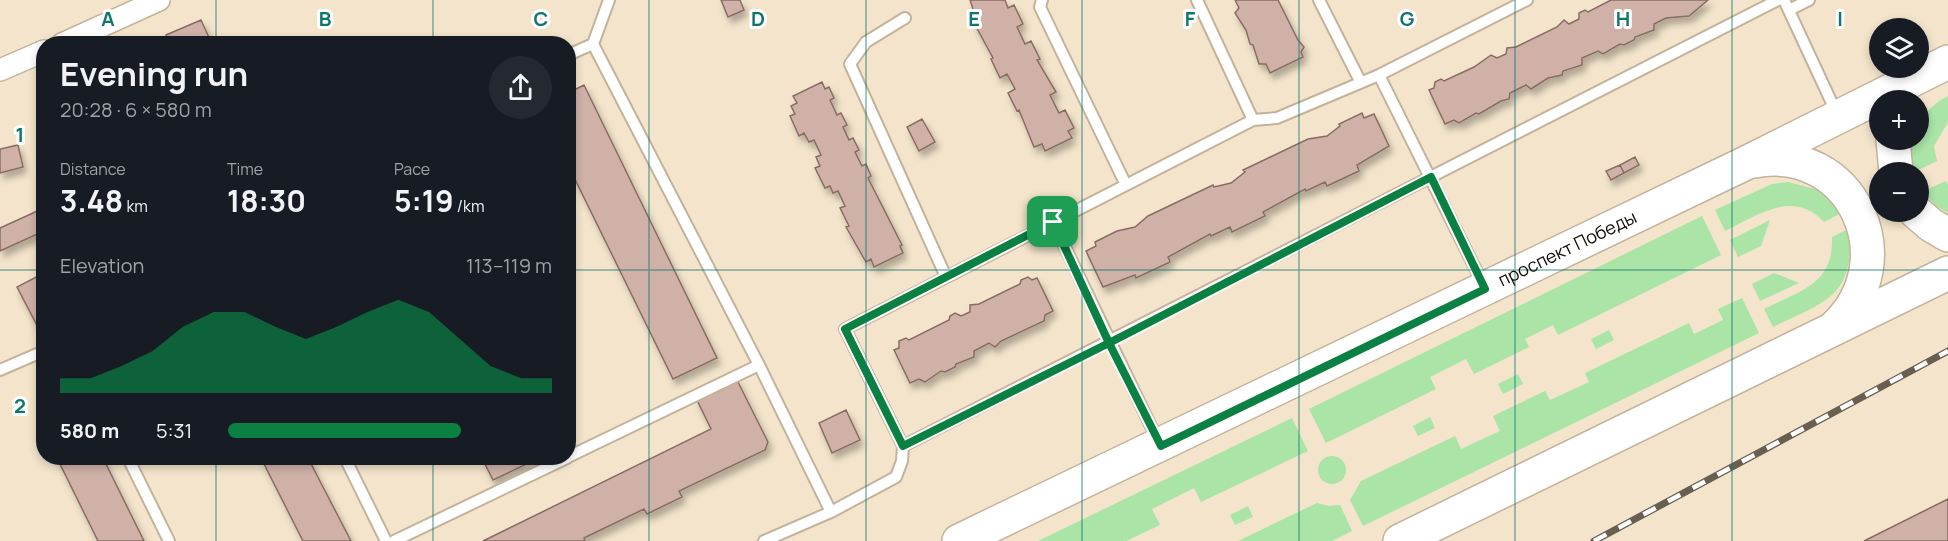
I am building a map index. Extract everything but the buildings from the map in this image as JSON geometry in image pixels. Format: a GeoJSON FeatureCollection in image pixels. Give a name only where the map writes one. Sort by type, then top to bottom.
{"type":"FeatureCollection","features":[{"type":"Feature","properties":{"kind":"main road","name":"проспект Победы"},"geometry":{"type":"LineString","coordinates":[[959,541],[1161,446],[1748,162],[1940,66]]}},
{"type":"Feature","properties":{"kind":"main road"},"geometry":{"type":"LineString","coordinates":[[1916,90],[1940,66]]}},
{"type":"Feature","properties":{"kind":"main road"},"geometry":{"type":"LineString","coordinates":[[1748,162],[1780,159],[1812,167],[1839,185],[1858,212],[1868,243],[1866,276],[1853,306],[1831,330]]}},
{"type":"Feature","properties":{"kind":"main road"},"geometry":{"type":"LineString","coordinates":[[1928,222],[1948,235]]}},
{"type":"Feature","properties":{"kind":"main road"},"geometry":{"type":"LineString","coordinates":[[1400,541],[1948,273]]}},
{"type":"Feature","properties":{"kind":"street"},"geometry":{"type":"LineString","coordinates":[[80,36],[159,0]]}},
{"type":"Feature","properties":{"kind":"street"},"geometry":{"type":"LineString","coordinates":[[0,70],[36,54]]}},
{"type":"Feature","properties":{"kind":"lane"},"geometry":{"type":"LineString","coordinates":[[576,51],[592,44],[609,0]]}},
{"type":"Feature","properties":{"kind":"lane"},"geometry":{"type":"LineString","coordinates":[[1042,0],[1040,7],[1126,185]]}},
{"type":"Feature","properties":{"kind":"lane"},"geometry":{"type":"LineString","coordinates":[[1197,0],[1253,120]]}},
{"type":"Feature","properties":{"kind":"lane"},"geometry":{"type":"LineString","coordinates":[[1319,0],[1360,81]]}},
{"type":"Feature","properties":{"kind":"lane"},"geometry":{"type":"LineString","coordinates":[[764,541],[831,512],[896,477],[902,461],[903,446],[845,329],[1253,120],[1277,118],[1360,81],[1379,75],[1527,0]]}},
{"type":"Feature","properties":{"kind":"lane"},"geometry":{"type":"LineString","coordinates":[[903,446],[1109,343],[1763,3],[1778,0]]}},
{"type":"Feature","properties":{"kind":"lane"},"geometry":{"type":"LineString","coordinates":[[1809,0],[1787,5],[1838,116]]}},
{"type":"Feature","properties":{"kind":"lane"},"geometry":{"type":"LineString","coordinates":[[905,18],[866,42],[850,64],[946,277]]}},
{"type":"Feature","properties":{"kind":"lane"},"geometry":{"type":"LineString","coordinates":[[592,44],[759,365],[831,512]]}},
{"type":"Feature","properties":{"kind":"lane"},"geometry":{"type":"LineString","coordinates":[[1379,75],[1485,289]]}},
{"type":"Feature","properties":{"kind":"lane"},"geometry":{"type":"LineString","coordinates":[[1053,222],[1109,343],[1161,446]]}},
{"type":"Feature","properties":{"kind":"lane"},"geometry":{"type":"LineString","coordinates":[[0,370],[36,354]]}},
{"type":"Feature","properties":{"kind":"lane"},"geometry":{"type":"LineString","coordinates":[[576,453],[759,365]]}},
{"type":"Feature","properties":{"kind":"lane"},"geometry":{"type":"LineString","coordinates":[[131,465],[169,541]]}},
{"type":"Feature","properties":{"kind":"lane"},"geometry":{"type":"LineString","coordinates":[[348,465],[386,541]]}},
{"type":"Feature","properties":{"kind":"lane"},"geometry":{"type":"LineString","coordinates":[[394,541],[550,465]]}},
{"type":"Feature","properties":{"kind":"green space"},"geometry":{"type":"Polygon","coordinates":[[[1948,96],[1948,122],[1934,146],[1937,161],[1929,165],[1929,162],[1912,162],[1911,150],[1929,150],[1929,110],[1948,96]]]}},
{"type":"Feature","properties":{"kind":"green space"},"geometry":{"type":"Polygon","coordinates":[[[1946,181],[1948,213],[1936,206],[1929,198],[1929,188],[1946,181]]]}},
{"type":"Feature","properties":{"kind":"green space"},"geometry":{"type":"Polygon","coordinates":[[[1788,182],[1819,190],[1843,212],[1824,222],[1812,212],[1800,207],[1775,208],[1725,231],[1715,210],[1772,184],[1788,182]]]}},
{"type":"Feature","properties":{"kind":"green space"},"geometry":{"type":"Polygon","coordinates":[[[1702,216],[1721,255],[1558,335],[1553,325],[1525,339],[1529,347],[1474,374],[1466,359],[1430,377],[1436,389],[1326,443],[1309,409],[1702,216]]]}},
{"type":"Feature","properties":{"kind":"green space"},"geometry":{"type":"Polygon","coordinates":[[[1770,220],[1761,246],[1738,257],[1730,240],[1770,220]]]}},
{"type":"Feature","properties":{"kind":"green space"},"geometry":{"type":"Polygon","coordinates":[[[1850,228],[1850,251],[1842,283],[1823,302],[1773,327],[1764,309],[1801,291],[1821,276],[1831,253],[1832,237],[1850,228]]]}},
{"type":"Feature","properties":{"kind":"green space"},"geometry":{"type":"Polygon","coordinates":[[[1774,273],[1799,283],[1760,301],[1752,284],[1774,273]]]}},
{"type":"Feature","properties":{"kind":"green space"},"geometry":{"type":"Polygon","coordinates":[[[1742,298],[1759,333],[1363,526],[1350,500],[1361,481],[1455,436],[1461,449],[1500,431],[1493,416],[1545,391],[1550,400],[1589,382],[1585,373],[1689,323],[1694,334],[1723,320],[1718,309],[1742,298]]]}},
{"type":"Feature","properties":{"kind":"green space"},"geometry":{"type":"Polygon","coordinates":[[[1609,330],[1614,340],[1596,349],[1591,339],[1609,330]]]}},
{"type":"Feature","properties":{"kind":"green space"},"geometry":{"type":"Polygon","coordinates":[[[1518,374],[1523,384],[1503,394],[1498,384],[1518,374]]]}},
{"type":"Feature","properties":{"kind":"green space"},"geometry":{"type":"Polygon","coordinates":[[[1430,417],[1435,428],[1418,436],[1413,426],[1430,417]]]}},
{"type":"Feature","properties":{"kind":"green space"},"geometry":{"type":"Polygon","coordinates":[[[1292,418],[1308,451],[1201,502],[1194,488],[1152,509],[1160,525],[1126,541],[1038,541],[1292,418]]]}},
{"type":"Feature","properties":{"kind":"green space"},"geometry":{"type":"Polygon","coordinates":[[[1332,456],[1342,460],[1346,470],[1342,480],[1332,484],[1322,480],[1318,470],[1322,460],[1332,456]]]}},
{"type":"Feature","properties":{"kind":"green space"},"geometry":{"type":"Polygon","coordinates":[[[1317,503],[1329,506],[1340,505],[1352,531],[1332,541],[1238,541],[1317,503]]]}},
{"type":"Feature","properties":{"kind":"green space"},"geometry":{"type":"Polygon","coordinates":[[[1248,506],[1253,517],[1235,525],[1230,515],[1248,506]]]}},
{"type":"Feature","properties":{"kind":"railway"},"geometry":{"type":"LineString","coordinates":[[1594,541],[1948,351]]}},
{"type":"Feature","properties":{"kind":"route"},"geometry":{"type":"LineString","coordinates":[[1053,222],[845,329],[903,446],[1109,343],[1161,446],[1485,289],[1431,177],[1109,343],[1053,222]]}}]}
